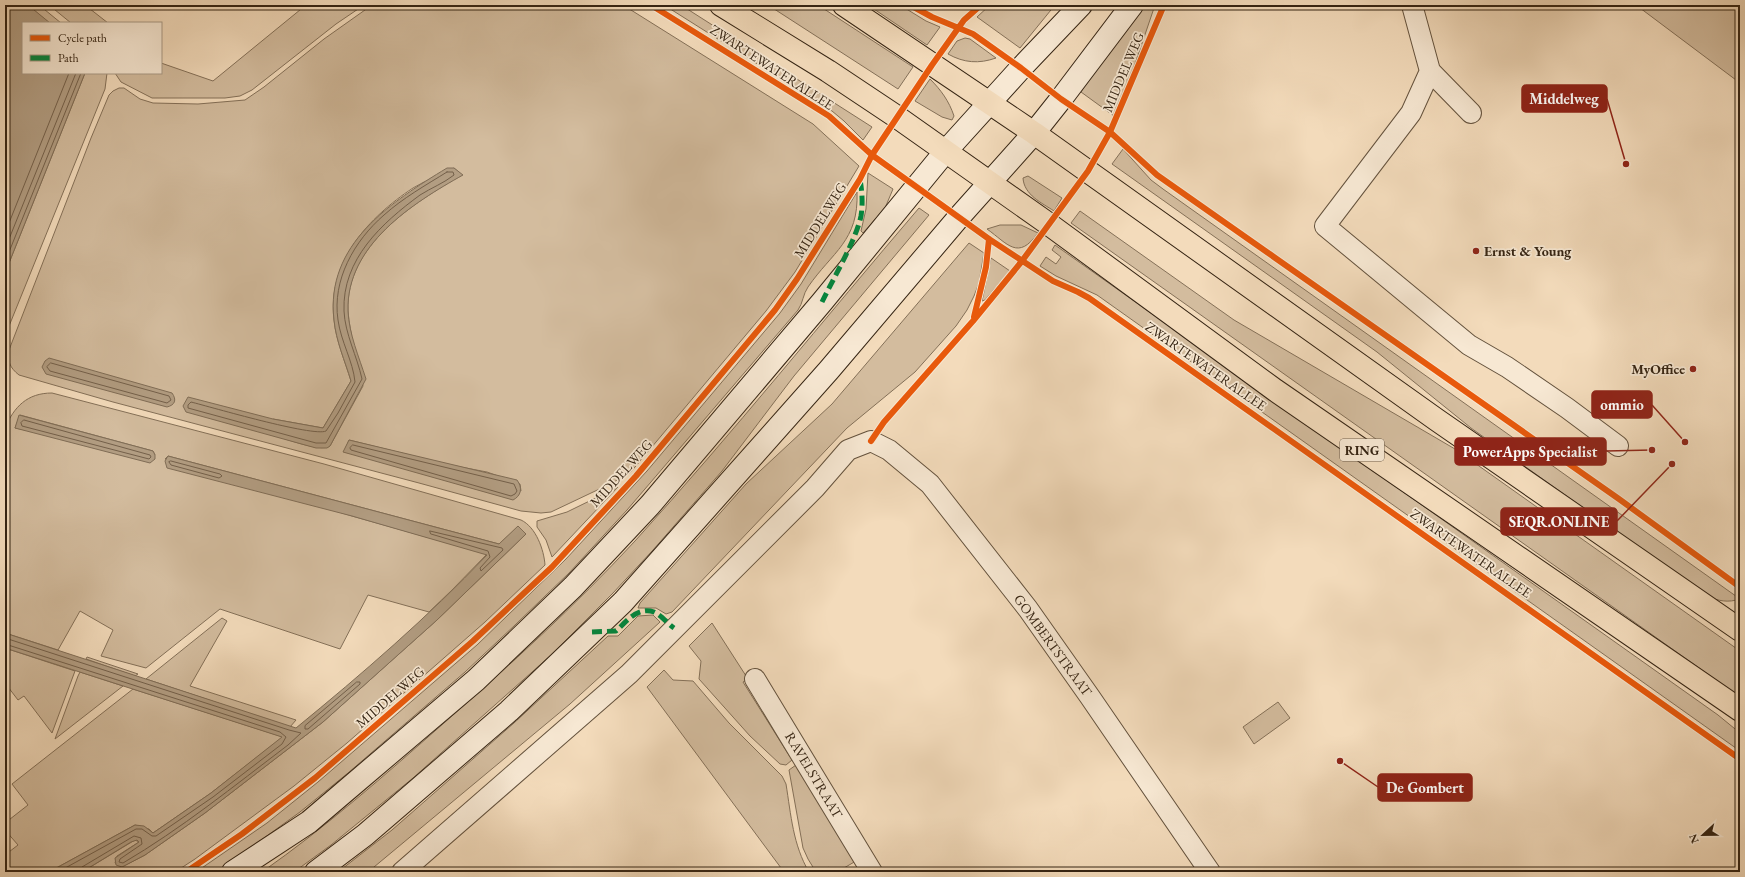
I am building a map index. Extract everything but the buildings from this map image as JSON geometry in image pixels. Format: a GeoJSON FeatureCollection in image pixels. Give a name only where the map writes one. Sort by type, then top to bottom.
{"type":"FeatureCollection","features":[{"type":"Feature","properties":{"kind":"main road","name":"ZWARTEWATERALLEE"},"geometry":{"type":"LineString","coordinates":[[721,5],[828,71],[946,152],[1050,225],[1281,395],[1740,710]]}},
{"type":"Feature","properties":{"kind":"main road"},"geometry":{"type":"LineString","coordinates":[[844,5],[1034,133],[1431,416],[1740,630]]}},
{"type":"Feature","properties":{"kind":"main road"},"geometry":{"type":"LineString","coordinates":[[233,872],[309,822],[349,789],[476,680],[573,587],[655,499],[822,302],[946,152],[1021,68],[1081,5]]}},
{"type":"Feature","properties":{"kind":"main road","name":"MIDDELWEG"},"geometry":{"type":"LineString","coordinates":[[316,872],[370,830],[509,711],[556,668],[623,602],[829,370],[1034,133],[1132,5]]}},
{"type":"Feature","properties":{"kind":"street"},"geometry":{"type":"LineString","coordinates":[[1412,5],[1430,71],[1471,113]]}},
{"type":"Feature","properties":{"kind":"street"},"geometry":{"type":"LineString","coordinates":[[1430,71],[1411,112],[1325,226],[1469,346],[1507,367],[1567,408],[1618,446]]}},
{"type":"Feature","properties":{"kind":"street","name":"GOMBERTSTRAAT"},"geometry":{"type":"LineString","coordinates":[[402,872],[628,674],[815,488],[848,450],[870,441],[889,450],[930,484],[1032,615],[1099,709],[1210,872]]}},
{"type":"Feature","properties":{"kind":"street","name":"RAVELSTRAAT"},"geometry":{"type":"LineString","coordinates":[[755,679],[872,872]]}},
{"type":"Feature","properties":{"kind":"shaded area"},"geometry":{"type":"Polygon","coordinates":[[[28,5],[39,5],[60,22],[48,22],[28,5]]]}},
{"type":"Feature","properties":{"kind":"shaded area"},"geometry":{"type":"Polygon","coordinates":[[[49,5],[85,5],[107,22],[70,22],[49,5]]]}},
{"type":"Feature","properties":{"kind":"shaded area"},"geometry":{"type":"Polygon","coordinates":[[[306,5],[364,5],[336,24],[252,90],[240,96],[225,98],[152,98],[121,82],[116,74],[162,74],[162,63],[213,81],[306,5]]]}},
{"type":"Feature","properties":{"kind":"shaded area"},"geometry":{"type":"Polygon","coordinates":[[[372,5],[623,5],[813,124],[859,166],[795,272],[766,311],[630,473],[551,512],[541,513],[521,511],[113,402],[19,375],[11,367],[8,358],[9,350],[109,95],[119,88],[124,88],[140,99],[153,103],[198,104],[245,100],[264,87],[324,39],[372,5]],[[454,168],[413,188],[381,213],[354,243],[344,260],[337,279],[334,299],[334,320],[339,343],[351,381],[323,428],[273,419],[266,433],[309,446],[325,448],[330,446],[363,386],[352,339],[348,311],[350,288],[358,266],[370,247],[386,229],[404,213],[423,199],[462,175],[454,168]],[[349,440],[344,452],[521,491],[520,484],[487,472],[450,465],[349,440]]]}},
{"type":"Feature","properties":{"kind":"shaded area"},"geometry":{"type":"Polygon","coordinates":[[[664,5],[681,5],[872,127],[863,140],[832,111],[664,5]]]}},
{"type":"Feature","properties":{"kind":"shaded area"},"geometry":{"type":"Polygon","coordinates":[[[768,5],[818,5],[913,67],[898,89],[768,5]]]}},
{"type":"Feature","properties":{"kind":"shaded area"},"geometry":{"type":"Polygon","coordinates":[[[868,5],[900,5],[926,21],[940,27],[927,45],[868,5]]]}},
{"type":"Feature","properties":{"kind":"shaded area"},"geometry":{"type":"Polygon","coordinates":[[[990,5],[1055,5],[1020,48],[977,17],[990,5]]]}},
{"type":"Feature","properties":{"kind":"shaded area"},"geometry":{"type":"Polygon","coordinates":[[[1143,5],[1155,5],[1132,73],[1114,116],[1081,92],[1091,73],[1143,5]]]}},
{"type":"Feature","properties":{"kind":"shaded area"},"geometry":{"type":"Polygon","coordinates":[[[1636,5],[1731,5],[1740,12],[1740,83],[1636,5]]]}},
{"type":"Feature","properties":{"kind":"shaded area"},"geometry":{"type":"Polygon","coordinates":[[[965,38],[970,39],[996,58],[972,62],[948,54],[957,41],[965,38]]]}},
{"type":"Feature","properties":{"kind":"shaded area"},"geometry":{"type":"Polygon","coordinates":[[[85,74],[107,74],[105,89],[5,336],[5,273],[85,74]]]}},
{"type":"Feature","properties":{"kind":"shaded area"},"geometry":{"type":"Polygon","coordinates":[[[930,79],[947,101],[954,116],[952,120],[942,117],[915,101],[930,79]]]}},
{"type":"Feature","properties":{"kind":"shaded area"},"geometry":{"type":"Polygon","coordinates":[[[1123,149],[1151,180],[1163,189],[1740,599],[1723,601],[1707,596],[1471,428],[1377,352],[1112,164],[1123,149]]]}},
{"type":"Feature","properties":{"kind":"shaded area"},"geometry":{"type":"Polygon","coordinates":[[[868,173],[893,189],[885,208],[863,233],[861,231],[866,209],[868,173]]]}},
{"type":"Feature","properties":{"kind":"shaded area"},"geometry":{"type":"Polygon","coordinates":[[[1028,176],[1062,198],[1054,211],[1039,202],[1030,194],[1024,184],[1023,178],[1028,176]]]}},
{"type":"Feature","properties":{"kind":"shaded area"},"geometry":{"type":"Polygon","coordinates":[[[857,192],[854,223],[849,234],[808,287],[798,310],[627,510],[569,573],[465,672],[348,773],[300,812],[217,872],[196,872],[267,823],[318,782],[477,645],[566,559],[647,471],[780,313],[801,284],[857,192]]]}},
{"type":"Feature","properties":{"kind":"shaded area"},"geometry":{"type":"Polygon","coordinates":[[[919,208],[929,215],[794,376],[722,471],[613,593],[550,656],[413,778],[331,845],[294,872],[262,872],[332,819],[400,762],[518,657],[589,589],[635,541],[707,459],[919,208]]]}},
{"type":"Feature","properties":{"kind":"shaded area"},"geometry":{"type":"Polygon","coordinates":[[[1080,211],[1234,320],[1455,449],[1740,651],[1740,697],[1071,223],[1080,211]]]}},
{"type":"Feature","properties":{"kind":"shaded area"},"geometry":{"type":"Polygon","coordinates":[[[1000,225],[1021,225],[1038,233],[1025,246],[1019,248],[1013,247],[987,229],[1000,225]]]}},
{"type":"Feature","properties":{"kind":"shaded area"},"geometry":{"type":"Polygon","coordinates":[[[969,243],[984,253],[979,283],[974,296],[967,310],[956,326],[915,372],[847,428],[672,612],[666,614],[656,608],[638,608],[640,603],[746,484],[832,404],[969,243]]]}},
{"type":"Feature","properties":{"kind":"shaded area"},"geometry":{"type":"Polygon","coordinates":[[[1055,245],[1718,715],[1740,733],[1740,751],[1097,295],[1056,276],[1040,266],[1046,257],[1056,264],[1061,257],[1052,250],[1055,245]]]}},
{"type":"Feature","properties":{"kind":"shaded area"},"geometry":{"type":"Polygon","coordinates":[[[991,258],[1010,271],[985,300],[982,301],[991,258]]]}},
{"type":"Feature","properties":{"kind":"shaded area"},"geometry":{"type":"Polygon","coordinates":[[[52,393],[324,464],[521,520],[526,523],[535,533],[541,546],[545,565],[485,622],[347,743],[294,786],[195,859],[175,872],[82,872],[135,840],[139,842],[117,856],[115,863],[122,867],[145,855],[205,813],[323,722],[437,620],[526,534],[518,527],[499,544],[168,456],[165,459],[352,516],[487,554],[429,612],[368,595],[340,649],[220,609],[146,668],[101,656],[113,630],[80,611],[58,650],[5,633],[5,428],[17,408],[22,403],[35,396],[52,393]],[[20,415],[15,428],[155,455],[153,451],[20,415]]]}},
{"type":"Feature","properties":{"kind":"shaded area"},"geometry":{"type":"Polygon","coordinates":[[[618,487],[552,557],[546,540],[537,527],[537,521],[567,512],[618,487]]]}},
{"type":"Feature","properties":{"kind":"shaded area"},"geometry":{"type":"Polygon","coordinates":[[[653,615],[660,622],[570,704],[368,872],[338,872],[392,830],[514,723],[608,636],[618,636],[638,616],[653,615]]]}},
{"type":"Feature","properties":{"kind":"shaded area"},"geometry":{"type":"Polygon","coordinates":[[[222,618],[227,621],[190,686],[296,720],[290,727],[146,679],[222,618]]]}},
{"type":"Feature","properties":{"kind":"shaded area"},"geometry":{"type":"Polygon","coordinates":[[[712,623],[748,679],[743,682],[792,760],[786,765],[780,764],[750,736],[699,679],[701,661],[689,646],[712,623]]]}},
{"type":"Feature","properties":{"kind":"shaded area"},"geometry":{"type":"Polygon","coordinates":[[[5,648],[75,671],[52,733],[24,696],[18,700],[5,683],[5,648]]]}},
{"type":"Feature","properties":{"kind":"shaded area"},"geometry":{"type":"Polygon","coordinates":[[[87,657],[138,674],[135,676],[86,659],[87,657]]]}},
{"type":"Feature","properties":{"kind":"shaded area"},"geometry":{"type":"Polygon","coordinates":[[[664,670],[673,680],[693,681],[729,723],[782,776],[786,784],[791,818],[799,851],[809,872],[784,872],[647,687],[664,670]]]}},
{"type":"Feature","properties":{"kind":"shaded area"},"geometry":{"type":"Polygon","coordinates":[[[80,672],[123,686],[55,739],[78,676],[80,672]]]}},
{"type":"Feature","properties":{"kind":"shaded area"},"geometry":{"type":"Polygon","coordinates":[[[133,689],[283,737],[211,793],[153,833],[149,829],[135,825],[49,872],[5,872],[5,855],[18,845],[5,830],[5,823],[28,805],[12,784],[133,689]]]}},
{"type":"Feature","properties":{"kind":"shaded area"},"geometry":{"type":"Polygon","coordinates":[[[1278,702],[1290,718],[1254,744],[1243,727],[1278,702]]]}},
{"type":"Feature","properties":{"kind":"shaded area"},"geometry":{"type":"Polygon","coordinates":[[[796,765],[856,861],[837,872],[833,872],[829,867],[823,872],[816,872],[803,848],[789,770],[796,765]]]}},
{"type":"Feature","properties":{"kind":"water"},"geometry":{"type":"Polygon","coordinates":[[[5,5],[28,5],[49,22],[22,22],[22,74],[85,74],[5,273],[5,5]]]}},
{"type":"Feature","properties":{"kind":"water"},"geometry":{"type":"Polygon","coordinates":[[[447,168],[454,168],[463,175],[404,213],[370,246],[358,266],[350,287],[348,311],[352,337],[366,379],[330,446],[327,448],[316,448],[186,412],[183,406],[188,397],[273,419],[323,428],[351,381],[339,343],[334,320],[334,293],[340,269],[351,247],[366,228],[384,211],[404,195],[447,168]]]}},
{"type":"Feature","properties":{"kind":"water"},"geometry":{"type":"Polygon","coordinates":[[[49,358],[172,393],[175,400],[172,405],[167,407],[46,374],[42,367],[45,361],[49,358]]]}},
{"type":"Feature","properties":{"kind":"water"},"geometry":{"type":"Polygon","coordinates":[[[19,415],[153,451],[155,459],[150,463],[15,428],[19,415]]]}},
{"type":"Feature","properties":{"kind":"water"},"geometry":{"type":"Polygon","coordinates":[[[349,440],[517,480],[520,486],[520,492],[513,500],[343,452],[349,440]]]}},
{"type":"Feature","properties":{"kind":"water"},"geometry":{"type":"Polygon","coordinates":[[[168,456],[499,544],[518,526],[526,534],[437,620],[323,722],[205,813],[145,855],[122,867],[116,865],[115,858],[139,842],[137,840],[131,842],[82,872],[49,872],[135,825],[144,826],[153,833],[211,793],[282,737],[5,648],[5,633],[296,728],[345,687],[442,601],[487,555],[352,516],[167,468],[165,461],[168,456]]]}},
{"type":"Feature","properties":{"kind":"marked path"},"geometry":{"type":"LineString","coordinates":[[822,302],[849,248],[858,226],[862,206],[860,179]]}},
{"type":"Feature","properties":{"kind":"marked path"},"geometry":{"type":"LineString","coordinates":[[592,632],[616,631],[628,619],[643,611],[657,613],[674,628]]}},
{"type":"Feature","properties":{"kind":"cycle path"},"geometry":{"type":"LineString","coordinates":[[651,5],[829,116],[872,155],[989,239],[1053,281],[1089,298],[1740,759]]}},
{"type":"Feature","properties":{"kind":"cycle path"},"geometry":{"type":"LineString","coordinates":[[910,5],[932,17],[973,34],[1061,99],[1110,132],[1157,175],[1619,499],[1740,587]]}},
{"type":"Feature","properties":{"kind":"cycle path"},"geometry":{"type":"LineString","coordinates":[[186,872],[242,834],[315,778],[473,641],[552,567],[636,476],[775,310],[797,279],[860,179],[872,155],[932,65],[964,20],[981,5]]}},
{"type":"Feature","properties":{"kind":"cycle path"},"geometry":{"type":"LineString","coordinates":[[871,441],[884,422],[973,321],[1022,261],[1088,171],[1110,132],[1164,5]]}},
{"type":"Feature","properties":{"kind":"cycle path"},"geometry":{"type":"LineString","coordinates":[[974,317],[986,267],[989,239]]}},
{"type":"Feature","properties":{"kind":"place","name":"Middelweg"},"geometry":{"type":"Point","coordinates":[1626,164]}},
{"type":"Feature","properties":{"kind":"place","name":"Ernst & Young"},"geometry":{"type":"Point","coordinates":[1476,251]}},
{"type":"Feature","properties":{"kind":"place","name":"MyOffice"},"geometry":{"type":"Point","coordinates":[1693,369]}},
{"type":"Feature","properties":{"kind":"place","name":"ommio"},"geometry":{"type":"Point","coordinates":[1685,442]}},
{"type":"Feature","properties":{"kind":"place","name":"PowerApps Specialist"},"geometry":{"type":"Point","coordinates":[1652,450]}},
{"type":"Feature","properties":{"kind":"place","name":"SEQR.ONLINE"},"geometry":{"type":"Point","coordinates":[1672,464]}},
{"type":"Feature","properties":{"kind":"place","name":"De Gombert"},"geometry":{"type":"Point","coordinates":[1340,761]}}]}
